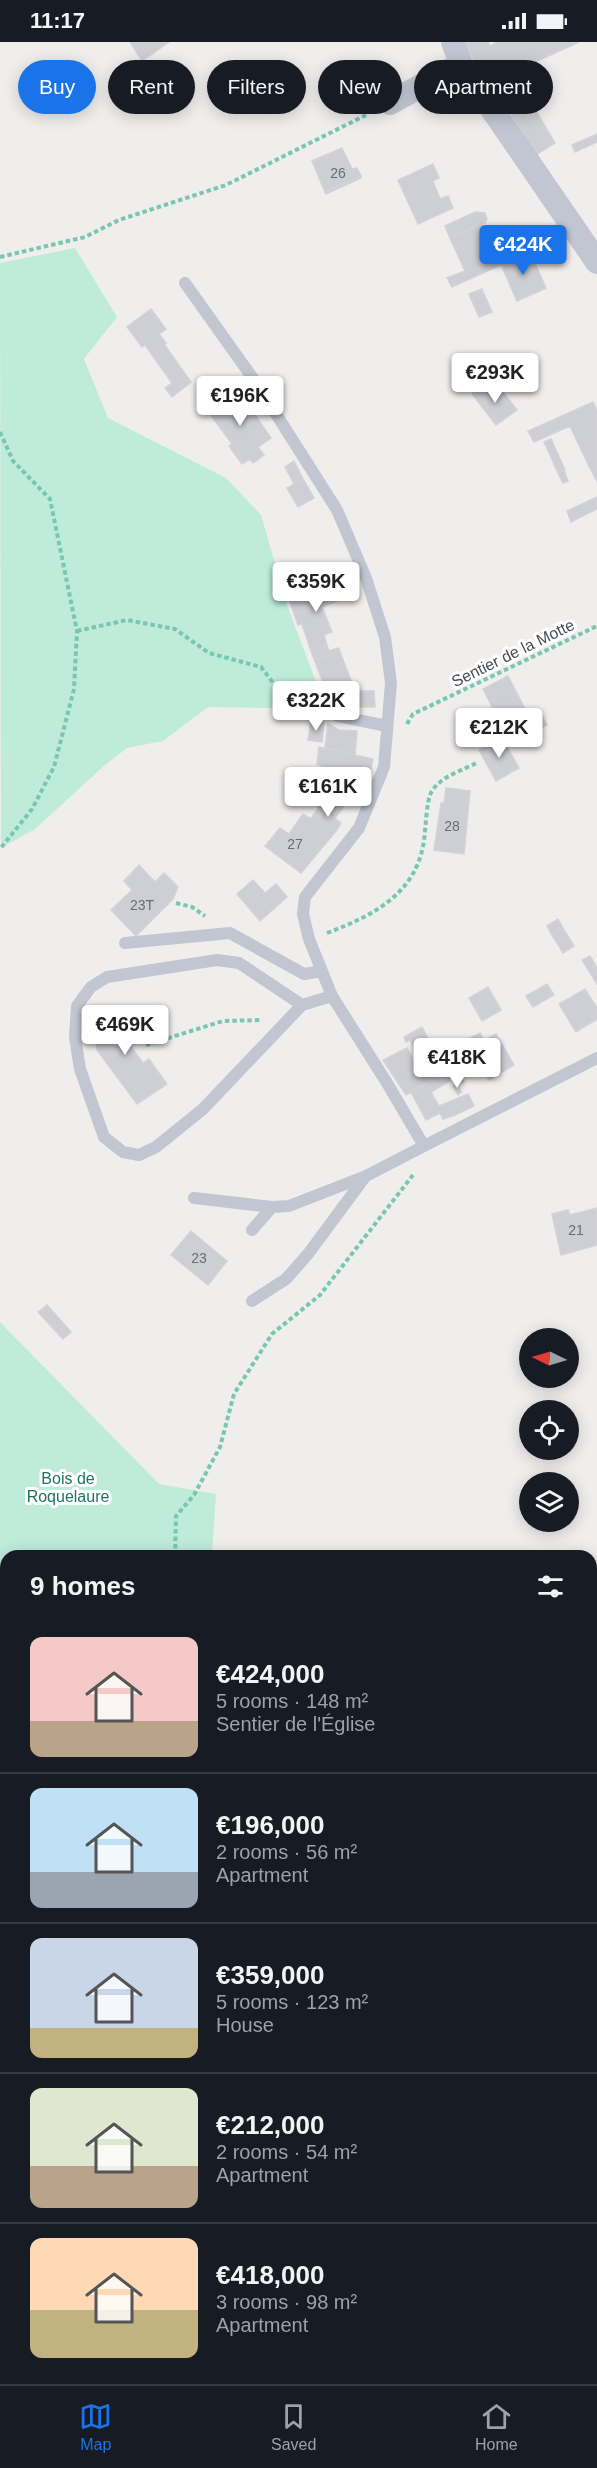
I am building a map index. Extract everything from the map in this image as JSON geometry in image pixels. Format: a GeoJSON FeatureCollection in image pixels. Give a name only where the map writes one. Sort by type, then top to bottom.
{"type":"FeatureCollection","features":[{"type":"Feature","properties":{"kind":"street"},"geometry":{"type":"LineString","coordinates":[[402,94],[457,53],[597,262]]}},
{"type":"Feature","properties":{"kind":"lane"},"geometry":{"type":"LineString","coordinates":[[185,283],[257,384],[337,510],[366,578],[385,637],[391,682],[384,767],[359,828],[305,897],[303,914],[309,939],[332,996],[424,1146]]}},
{"type":"Feature","properties":{"kind":"lane"},"geometry":{"type":"LineString","coordinates":[[338,716],[387,726]]}},
{"type":"Feature","properties":{"kind":"lane"},"geometry":{"type":"LineString","coordinates":[[125,943],[230,933],[304,974],[322,971]]}},
{"type":"Feature","properties":{"kind":"lane"},"geometry":{"type":"LineString","coordinates":[[302,1005],[239,963],[217,960],[107,977],[91,987],[77,1006],[75,1037],[80,1069],[104,1137],[123,1152],[139,1155],[156,1147],[203,1108],[302,1005],[332,996]]}},
{"type":"Feature","properties":{"kind":"lane"},"geometry":{"type":"LineString","coordinates":[[194,1198],[272,1207],[289,1206],[366,1176],[597,1058]]}},
{"type":"Feature","properties":{"kind":"lane"},"geometry":{"type":"LineString","coordinates":[[252,1301],[286,1279],[366,1176]]}},
{"type":"Feature","properties":{"kind":"lane"},"geometry":{"type":"LineString","coordinates":[[252,1230],[272,1207]]}},
{"type":"Feature","properties":{"kind":"path"},"geometry":{"type":"LineString","coordinates":[[0,257],[85,237],[119,220],[226,185],[368,114]]}},
{"type":"Feature","properties":{"kind":"path"},"geometry":{"type":"LineString","coordinates":[[0,432],[13,461],[50,500],[76,631],[74,689],[54,767],[32,809],[0,849]]}},
{"type":"Feature","properties":{"kind":"path"},"geometry":{"type":"LineString","coordinates":[[76,631],[127,620],[175,629],[209,653],[261,667],[283,696],[321,712],[338,716]]}},
{"type":"Feature","properties":{"kind":"path","name":"Sentier de la Motte"},"geometry":{"type":"LineString","coordinates":[[386,748],[401,733],[413,714],[597,626]]}},
{"type":"Feature","properties":{"kind":"path"},"geometry":{"type":"LineString","coordinates":[[309,939],[363,919],[396,896],[415,871],[418,863],[423,846],[430,792],[440,782],[478,762]]}},
{"type":"Feature","properties":{"kind":"path"},"geometry":{"type":"LineString","coordinates":[[146,1045],[223,1021],[288,1020]]}},
{"type":"Feature","properties":{"kind":"path"},"geometry":{"type":"LineString","coordinates":[[175,1550],[176,1516],[194,1495],[220,1447],[234,1394],[272,1334],[320,1295],[419,1167],[424,1146]]}},
{"type":"Feature","properties":{"kind":"green space"},"geometry":{"type":"Polygon","coordinates":[[[75,248],[117,317],[84,359],[108,418],[226,478],[261,515],[287,605],[325,706],[333,709],[338,716],[274,708],[208,707],[163,741],[127,748],[35,829],[1,848],[0,263],[75,248]]]}},
{"type":"Feature","properties":{"kind":"green space","name":"Bois de Roquelaure"},"geometry":{"type":"Polygon","coordinates":[[[0,1322],[159,1484],[216,1494],[212,1550],[0,1550],[0,1322]]]}},
{"type":"Feature","properties":{"kind":"building"},"geometry":{"type":"Polygon","coordinates":[[[130,42],[169,42],[143,60],[130,42]]]}},
{"type":"Feature","properties":{"kind":"building"},"geometry":{"type":"Polygon","coordinates":[[[466,42],[488,42],[490,46],[498,42],[579,42],[539,60],[474,60],[466,42]]]}},
{"type":"Feature","properties":{"kind":"building"},"geometry":{"type":"Polygon","coordinates":[[[511,114],[538,114],[555,143],[536,155],[511,114]]]}},
{"type":"Feature","properties":{"kind":"building"},"geometry":{"type":"Polygon","coordinates":[[[597,134],[597,142],[575,152],[572,145],[597,134]]]}},
{"type":"Feature","properties":{"kind":"building"},"geometry":{"type":"Polygon","coordinates":[[[342,148],[352,169],[357,168],[361,176],[325,192],[312,161],[342,148]]]}},
{"type":"Feature","properties":{"kind":"building"},"geometry":{"type":"Polygon","coordinates":[[[433,164],[439,178],[433,181],[440,199],[448,196],[453,208],[418,224],[398,180],[433,164]]]}},
{"type":"Feature","properties":{"kind":"building"},"geometry":{"type":"Polygon","coordinates":[[[361,176],[326,194],[325,192],[361,176]]]}},
{"type":"Feature","properties":{"kind":"building"},"geometry":{"type":"Polygon","coordinates":[[[475,212],[485,213],[487,219],[485,223],[450,238],[445,226],[475,212]]]}},
{"type":"Feature","properties":{"kind":"building"},"geometry":{"type":"Polygon","coordinates":[[[482,224],[501,265],[452,287],[447,278],[465,271],[450,238],[482,224]]]}},
{"type":"Feature","properties":{"kind":"building"},"geometry":{"type":"Polygon","coordinates":[[[530,252],[546,288],[517,301],[501,265],[530,252]]]}},
{"type":"Feature","properties":{"kind":"building"},"geometry":{"type":"Polygon","coordinates":[[[482,289],[492,312],[479,317],[469,294],[482,289]]]}},
{"type":"Feature","properties":{"kind":"building"},"geometry":{"type":"Polygon","coordinates":[[[151,309],[166,329],[159,334],[166,343],[164,344],[191,382],[172,397],[165,388],[172,383],[145,345],[142,347],[127,327],[151,309]]]}},
{"type":"Feature","properties":{"kind":"building"},"geometry":{"type":"Polygon","coordinates":[[[491,354],[497,384],[473,395],[467,360],[491,354]]]}},
{"type":"Feature","properties":{"kind":"building"},"geometry":{"type":"Polygon","coordinates":[[[497,384],[517,410],[496,425],[473,395],[497,384]]]}},
{"type":"Feature","properties":{"kind":"building"},"geometry":{"type":"Polygon","coordinates":[[[238,390],[271,438],[258,447],[264,455],[253,463],[250,459],[242,464],[229,446],[232,444],[207,410],[238,390]]]}},
{"type":"Feature","properties":{"kind":"building"},"geometry":{"type":"Polygon","coordinates":[[[593,402],[597,411],[597,455],[586,460],[570,426],[534,442],[528,431],[593,402]]]}},
{"type":"Feature","properties":{"kind":"building"},"geometry":{"type":"Polygon","coordinates":[[[551,439],[565,470],[558,473],[544,442],[551,439]]]}},
{"type":"Feature","properties":{"kind":"building"},"geometry":{"type":"Polygon","coordinates":[[[597,455],[597,482],[586,460],[597,455]]]}},
{"type":"Feature","properties":{"kind":"building"},"geometry":{"type":"Polygon","coordinates":[[[294,461],[303,479],[294,484],[285,467],[294,461]]]}},
{"type":"Feature","properties":{"kind":"building"},"geometry":{"type":"Polygon","coordinates":[[[564,470],[568,481],[563,483],[558,473],[564,470]]]}},
{"type":"Feature","properties":{"kind":"building"},"geometry":{"type":"Polygon","coordinates":[[[303,479],[314,498],[298,507],[287,488],[303,479]]]}},
{"type":"Feature","properties":{"kind":"building"},"geometry":{"type":"Polygon","coordinates":[[[597,497],[597,509],[571,522],[567,511],[597,497]]]}},
{"type":"Feature","properties":{"kind":"building"},"geometry":{"type":"Polygon","coordinates":[[[338,582],[344,598],[322,607],[332,632],[324,635],[327,645],[311,651],[302,624],[298,625],[289,599],[338,582]]]}},
{"type":"Feature","properties":{"kind":"building"},"geometry":{"type":"Polygon","coordinates":[[[327,645],[329,651],[339,648],[340,652],[314,659],[311,651],[327,645]]]}},
{"type":"Feature","properties":{"kind":"building"},"geometry":{"type":"Polygon","coordinates":[[[340,652],[355,691],[374,691],[375,707],[333,709],[314,659],[340,652]]]}},
{"type":"Feature","properties":{"kind":"building"},"geometry":{"type":"Polygon","coordinates":[[[508,676],[526,711],[501,724],[483,689],[508,676]]]}},
{"type":"Feature","properties":{"kind":"building"},"geometry":{"type":"Polygon","coordinates":[[[542,716],[547,725],[509,745],[500,729],[506,726],[509,733],[542,716]]]}},
{"type":"Feature","properties":{"kind":"building"},"geometry":{"type":"Polygon","coordinates":[[[311,721],[324,723],[322,742],[308,740],[311,721]]]}},
{"type":"Feature","properties":{"kind":"building"},"geometry":{"type":"Polygon","coordinates":[[[328,724],[339,730],[357,731],[355,755],[325,748],[328,724]]]}},
{"type":"Feature","properties":{"kind":"building"},"geometry":{"type":"Polygon","coordinates":[[[502,738],[519,768],[496,781],[479,750],[502,738]]]}},
{"type":"Feature","properties":{"kind":"building"},"geometry":{"type":"Polygon","coordinates":[[[319,747],[373,759],[367,785],[317,764],[319,747]]]}},
{"type":"Feature","properties":{"kind":"building"},"geometry":{"type":"Polygon","coordinates":[[[322,766],[331,770],[324,784],[332,788],[319,807],[301,795],[322,766]]]}},
{"type":"Feature","properties":{"kind":"building"},"geometry":{"type":"Polygon","coordinates":[[[331,770],[362,783],[335,818],[319,807],[332,788],[324,784],[331,770]]]}},
{"type":"Feature","properties":{"kind":"building"},"geometry":{"type":"Polygon","coordinates":[[[446,788],[470,791],[464,854],[434,850],[441,803],[444,803],[446,788]]]}},
{"type":"Feature","properties":{"kind":"building"},"geometry":{"type":"Polygon","coordinates":[[[319,807],[341,823],[337,830],[314,814],[319,807]]]}},
{"type":"Feature","properties":{"kind":"building"},"geometry":{"type":"Polygon","coordinates":[[[303,814],[311,819],[314,814],[337,830],[301,873],[265,846],[280,828],[289,834],[303,814]]]}},
{"type":"Feature","properties":{"kind":"building"},"geometry":{"type":"Polygon","coordinates":[[[139,865],[155,882],[164,873],[178,887],[173,899],[136,936],[111,910],[132,890],[124,881],[139,865]]]}},
{"type":"Feature","properties":{"kind":"building"},"geometry":{"type":"Polygon","coordinates":[[[253,880],[265,893],[276,884],[287,897],[260,921],[237,894],[253,880]]]}},
{"type":"Feature","properties":{"kind":"building"},"geometry":{"type":"Polygon","coordinates":[[[558,919],[563,928],[552,935],[547,926],[558,919]]]}},
{"type":"Feature","properties":{"kind":"building"},"geometry":{"type":"Polygon","coordinates":[[[563,928],[574,946],[563,953],[552,935],[563,928]]]}},
{"type":"Feature","properties":{"kind":"building"},"geometry":{"type":"Polygon","coordinates":[[[590,956],[597,968],[597,984],[582,960],[590,956]]]}},
{"type":"Feature","properties":{"kind":"building"},"geometry":{"type":"Polygon","coordinates":[[[547,984],[554,995],[533,1007],[526,996],[547,984]]]}},
{"type":"Feature","properties":{"kind":"building"},"geometry":{"type":"Polygon","coordinates":[[[488,987],[501,1010],[482,1021],[469,998],[488,987]]]}},
{"type":"Feature","properties":{"kind":"building"},"geometry":{"type":"Polygon","coordinates":[[[585,989],[597,1008],[597,1019],[576,1032],[559,1004],[585,989]]]}},
{"type":"Feature","properties":{"kind":"building"},"geometry":{"type":"Polygon","coordinates":[[[123,1008],[128,1043],[143,1063],[149,1059],[167,1084],[137,1104],[97,1050],[94,1010],[123,1008]]]}},
{"type":"Feature","properties":{"kind":"building"},"geometry":{"type":"Polygon","coordinates":[[[422,1027],[432,1046],[417,1053],[410,1040],[406,1042],[404,1037],[422,1027]]]}},
{"type":"Feature","properties":{"kind":"building"},"geometry":{"type":"Polygon","coordinates":[[[480,1033],[484,1041],[496,1034],[514,1065],[489,1080],[465,1041],[480,1033]]]}},
{"type":"Feature","properties":{"kind":"building"},"geometry":{"type":"Polygon","coordinates":[[[407,1048],[422,1076],[442,1065],[446,1073],[406,1095],[383,1060],[407,1048]]]}},
{"type":"Feature","properties":{"kind":"building"},"geometry":{"type":"Polygon","coordinates":[[[450,1061],[454,1068],[446,1073],[442,1065],[450,1061]]]}},
{"type":"Feature","properties":{"kind":"building"},"geometry":{"type":"Polygon","coordinates":[[[450,1070],[453,1075],[449,1078],[450,1081],[431,1092],[439,1106],[468,1094],[474,1106],[443,1119],[440,1113],[426,1120],[411,1092],[450,1070]]]}},
{"type":"Feature","properties":{"kind":"building"},"geometry":{"type":"Polygon","coordinates":[[[459,1072],[464,1082],[456,1086],[451,1076],[459,1072]]]}},
{"type":"Feature","properties":{"kind":"building"},"geometry":{"type":"Polygon","coordinates":[[[458,1085],[461,1092],[458,1095],[453,1086],[458,1085]]]}},
{"type":"Feature","properties":{"kind":"building"},"geometry":{"type":"Polygon","coordinates":[[[597,1208],[597,1245],[561,1255],[552,1214],[568,1210],[570,1215],[597,1208]]]}},
{"type":"Feature","properties":{"kind":"building"},"geometry":{"type":"Polygon","coordinates":[[[191,1231],[227,1261],[208,1285],[171,1255],[191,1231]]]}},
{"type":"Feature","properties":{"kind":"building"},"geometry":{"type":"Polygon","coordinates":[[[47,1305],[71,1332],[63,1339],[38,1312],[47,1305]]]}}]}
